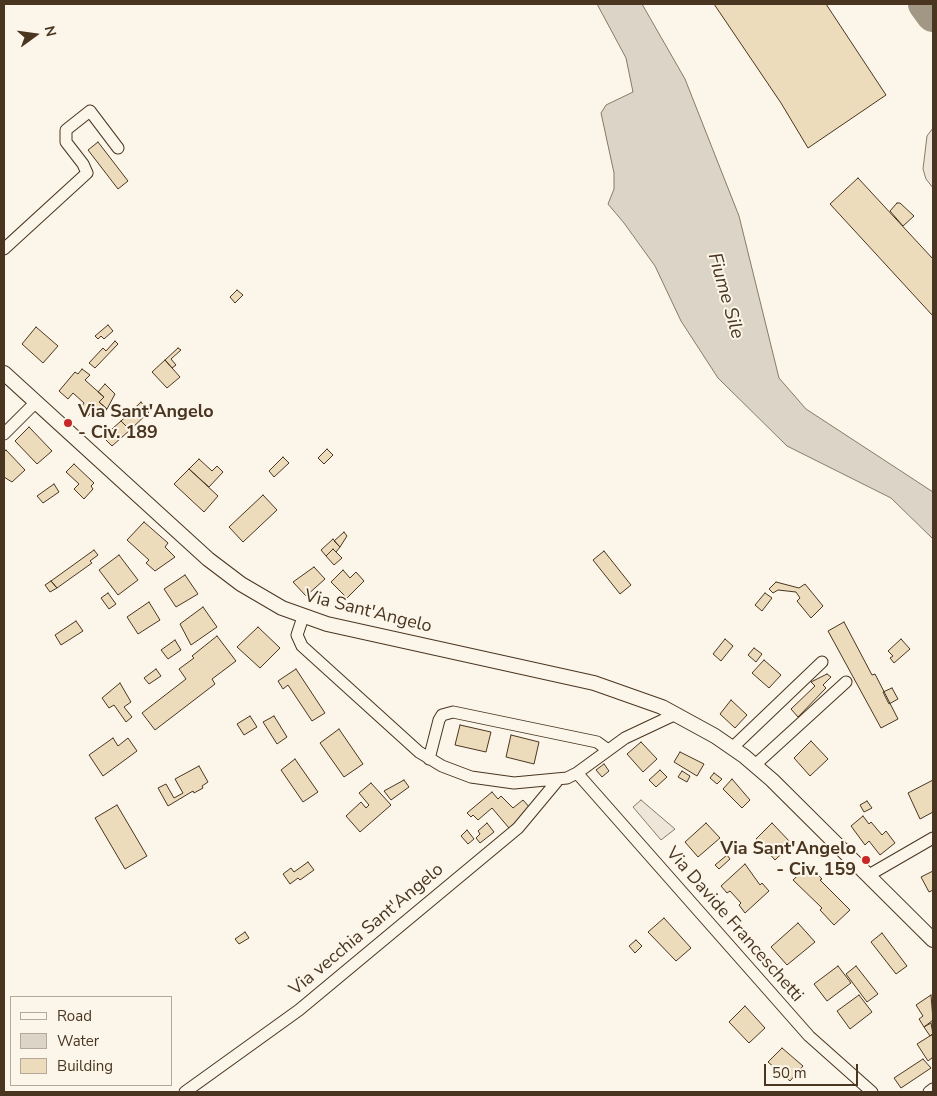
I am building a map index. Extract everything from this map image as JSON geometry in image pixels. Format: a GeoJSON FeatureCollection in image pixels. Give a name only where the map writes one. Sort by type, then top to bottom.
{"type":"FeatureCollection","features":[{"type":"Feature","properties":{"kind":"street"},"geometry":{"type":"LineString","coordinates":[[4,249],[87,173],[83,164],[66,142],[66,130],[90,111],[118,148]]}},
{"type":"Feature","properties":{"kind":"street","name":"Via Sant'Angelo"},"geometry":{"type":"LineString","coordinates":[[4,373],[208,559],[256,594],[303,617],[365,633],[594,684],[648,701],[676,714],[732,748],[755,765],[933,940]]}},
{"type":"Feature","properties":{"kind":"street"},"geometry":{"type":"LineString","coordinates":[[4,434],[36,402]]}},
{"type":"Feature","properties":{"kind":"street","name":"Via vecchia Sant'Angelo"},"geometry":{"type":"LineString","coordinates":[[303,617],[296,635],[299,643],[407,743],[455,772],[489,781],[514,783],[558,780],[577,773],[633,733],[676,714]]}},
{"type":"Feature","properties":{"kind":"street"},"geometry":{"type":"LineString","coordinates":[[732,748],[822,662]]}},
{"type":"Feature","properties":{"kind":"street"},"geometry":{"type":"LineString","coordinates":[[755,765],[846,682]]}},
{"type":"Feature","properties":{"kind":"street"},"geometry":{"type":"LineString","coordinates":[[429,758],[439,720],[442,715],[453,712],[597,742],[608,750]]}},
{"type":"Feature","properties":{"kind":"street","name":"Via Davide Franceschetti"},"geometry":{"type":"LineString","coordinates":[[577,773],[802,1029],[872,1092]]}},
{"type":"Feature","properties":{"kind":"street","name":"Via vecchia Sant'Angelo"},"geometry":{"type":"LineString","coordinates":[[185,1092],[299,1010],[518,828],[558,780]]}},
{"type":"Feature","properties":{"kind":"street"},"geometry":{"type":"LineString","coordinates":[[869,875],[933,838]]}},
{"type":"Feature","properties":{"kind":"street"},"geometry":{"type":"LineString","coordinates":[[929,1092],[933,1089]]}},
{"type":"Feature","properties":{"kind":"shaded area"},"geometry":{"type":"Polygon","coordinates":[[[933,128],[933,188],[926,179],[923,169],[927,136],[933,128]]]}},
{"type":"Feature","properties":{"kind":"shaded area"},"geometry":{"type":"Polygon","coordinates":[[[641,800],[675,829],[661,840],[633,807],[641,800]]]}},
{"type":"Feature","properties":{"kind":"water","name":"Fiume Sile"},"geometry":{"type":"Polygon","coordinates":[[[597,4],[642,4],[685,79],[739,216],[779,378],[806,409],[933,492],[933,539],[891,498],[787,446],[718,378],[681,321],[655,266],[608,204],[614,189],[614,173],[601,113],[606,105],[633,92],[626,58],[597,4]]]}},
{"type":"Feature","properties":{"kind":"building"},"geometry":{"type":"Polygon","coordinates":[[[714,4],[826,4],[886,95],[808,148],[781,103],[714,4]]]}},
{"type":"Feature","properties":{"kind":"building"},"geometry":{"type":"Polygon","coordinates":[[[98,142],[128,181],[118,189],[88,150],[98,142]]]}},
{"type":"Feature","properties":{"kind":"building"},"geometry":{"type":"Polygon","coordinates":[[[858,178],[933,259],[933,316],[830,204],[858,178]]]}},
{"type":"Feature","properties":{"kind":"building"},"geometry":{"type":"Polygon","coordinates":[[[897,203],[900,203],[914,216],[903,226],[890,211],[897,203]]]}},
{"type":"Feature","properties":{"kind":"building"},"geometry":{"type":"Polygon","coordinates":[[[237,290],[243,295],[235,303],[230,297],[237,290]]]}},
{"type":"Feature","properties":{"kind":"building"},"geometry":{"type":"Polygon","coordinates":[[[108,325],[113,331],[104,339],[101,336],[98,339],[95,336],[108,325]]]}},
{"type":"Feature","properties":{"kind":"building"},"geometry":{"type":"Polygon","coordinates":[[[36,327],[58,346],[43,363],[22,344],[36,327]]]}},
{"type":"Feature","properties":{"kind":"building"},"geometry":{"type":"Polygon","coordinates":[[[115,341],[118,344],[95,368],[89,363],[103,348],[106,351],[115,341]]]}},
{"type":"Feature","properties":{"kind":"building"},"geometry":{"type":"Polygon","coordinates":[[[178,348],[181,350],[171,359],[176,365],[172,368],[165,360],[178,348]]]}},
{"type":"Feature","properties":{"kind":"building"},"geometry":{"type":"Polygon","coordinates":[[[165,360],[180,377],[167,388],[152,372],[165,360]]]}},
{"type":"Feature","properties":{"kind":"building"},"geometry":{"type":"Polygon","coordinates":[[[82,369],[90,375],[85,380],[104,397],[99,402],[107,409],[100,418],[92,411],[88,416],[80,409],[84,403],[73,393],[68,399],[59,391],[75,372],[78,374],[82,369]]]}},
{"type":"Feature","properties":{"kind":"building"},"geometry":{"type":"Polygon","coordinates":[[[105,384],[115,394],[107,409],[99,402],[104,397],[98,392],[105,384]]]}},
{"type":"Feature","properties":{"kind":"building"},"geometry":{"type":"Polygon","coordinates":[[[141,402],[149,412],[130,430],[121,421],[141,402]]]}},
{"type":"Feature","properties":{"kind":"building"},"geometry":{"type":"Polygon","coordinates":[[[121,421],[130,430],[112,446],[103,437],[121,421]]]}},
{"type":"Feature","properties":{"kind":"building"},"geometry":{"type":"Polygon","coordinates":[[[29,427],[52,451],[37,464],[15,441],[29,427]]]}},
{"type":"Feature","properties":{"kind":"building"},"geometry":{"type":"Polygon","coordinates":[[[327,449],[333,455],[324,464],[318,458],[327,449]]]}},
{"type":"Feature","properties":{"kind":"building"},"geometry":{"type":"Polygon","coordinates":[[[6,450],[25,470],[12,482],[4,477],[4,452],[6,450]]]}},
{"type":"Feature","properties":{"kind":"building"},"geometry":{"type":"Polygon","coordinates":[[[283,457],[289,463],[274,477],[269,471],[283,457]]]}},
{"type":"Feature","properties":{"kind":"building"},"geometry":{"type":"Polygon","coordinates":[[[199,459],[212,471],[217,466],[223,472],[209,487],[189,469],[199,459]]]}},
{"type":"Feature","properties":{"kind":"building"},"geometry":{"type":"Polygon","coordinates":[[[74,464],[94,483],[91,486],[93,489],[84,499],[74,489],[79,484],[66,472],[74,464]]]}},
{"type":"Feature","properties":{"kind":"building"},"geometry":{"type":"Polygon","coordinates":[[[189,469],[218,496],[204,512],[174,484],[189,469]]]}},
{"type":"Feature","properties":{"kind":"building"},"geometry":{"type":"Polygon","coordinates":[[[54,484],[59,492],[43,503],[37,496],[54,484]]]}},
{"type":"Feature","properties":{"kind":"building"},"geometry":{"type":"Polygon","coordinates":[[[263,495],[277,510],[243,542],[229,527],[263,495]]]}},
{"type":"Feature","properties":{"kind":"building"},"geometry":{"type":"Polygon","coordinates":[[[144,522],[168,543],[165,547],[175,557],[155,571],[146,563],[149,560],[127,540],[144,522]]]}},
{"type":"Feature","properties":{"kind":"building"},"geometry":{"type":"Polygon","coordinates":[[[344,532],[347,536],[340,547],[334,541],[344,532]]]}},
{"type":"Feature","properties":{"kind":"building"},"geometry":{"type":"Polygon","coordinates":[[[333,539],[340,547],[336,552],[333,549],[326,556],[321,550],[333,539]]]}},
{"type":"Feature","properties":{"kind":"building"},"geometry":{"type":"Polygon","coordinates":[[[333,549],[342,558],[334,565],[326,556],[333,549]]]}},
{"type":"Feature","properties":{"kind":"building"},"geometry":{"type":"Polygon","coordinates":[[[94,550],[98,555],[90,561],[92,563],[57,588],[51,581],[94,550]]]}},
{"type":"Feature","properties":{"kind":"building"},"geometry":{"type":"Polygon","coordinates":[[[604,551],[631,585],[620,594],[593,560],[604,551]]]}},
{"type":"Feature","properties":{"kind":"building"},"geometry":{"type":"Polygon","coordinates":[[[119,555],[138,580],[118,595],[99,570],[119,555]]]}},
{"type":"Feature","properties":{"kind":"building"},"geometry":{"type":"Polygon","coordinates":[[[314,567],[325,579],[306,596],[293,582],[314,567]]]}},
{"type":"Feature","properties":{"kind":"building"},"geometry":{"type":"Polygon","coordinates":[[[343,570],[350,578],[356,572],[364,581],[347,598],[331,582],[343,570]]]}},
{"type":"Feature","properties":{"kind":"building"},"geometry":{"type":"Polygon","coordinates":[[[185,575],[198,594],[176,607],[164,589],[185,575]]]}},
{"type":"Feature","properties":{"kind":"building"},"geometry":{"type":"Polygon","coordinates":[[[51,581],[57,588],[50,592],[45,585],[51,581]]]}},
{"type":"Feature","properties":{"kind":"building"},"geometry":{"type":"Polygon","coordinates":[[[776,582],[799,588],[805,584],[823,606],[811,618],[797,601],[800,598],[796,592],[778,590],[773,593],[769,589],[776,582]]]}},
{"type":"Feature","properties":{"kind":"building"},"geometry":{"type":"Polygon","coordinates":[[[108,593],[116,604],[109,609],[101,598],[108,593]]]}},
{"type":"Feature","properties":{"kind":"building"},"geometry":{"type":"Polygon","coordinates":[[[765,593],[772,598],[762,611],[755,605],[765,593]]]}},
{"type":"Feature","properties":{"kind":"building"},"geometry":{"type":"Polygon","coordinates":[[[149,602],[160,620],[138,634],[127,617],[149,602]]]}},
{"type":"Feature","properties":{"kind":"building"},"geometry":{"type":"Polygon","coordinates":[[[203,607],[217,627],[191,645],[180,624],[203,607]]]}},
{"type":"Feature","properties":{"kind":"building"},"geometry":{"type":"Polygon","coordinates":[[[76,621],[83,631],[61,645],[55,635],[76,621]]]}},
{"type":"Feature","properties":{"kind":"building"},"geometry":{"type":"Polygon","coordinates":[[[844,622],[872,675],[875,674],[898,719],[881,728],[828,631],[844,622]]]}},
{"type":"Feature","properties":{"kind":"building"},"geometry":{"type":"Polygon","coordinates":[[[258,627],[280,648],[260,668],[237,647],[258,627]]]}},
{"type":"Feature","properties":{"kind":"building"},"geometry":{"type":"Polygon","coordinates":[[[217,636],[236,661],[212,679],[215,684],[155,730],[142,713],[186,679],[179,669],[194,658],[192,656],[217,636]]]}},
{"type":"Feature","properties":{"kind":"building"},"geometry":{"type":"Polygon","coordinates":[[[725,639],[733,646],[721,661],[713,654],[725,639]]]}},
{"type":"Feature","properties":{"kind":"building"},"geometry":{"type":"Polygon","coordinates":[[[901,639],[910,649],[894,663],[890,658],[893,656],[888,651],[901,639]]]}},
{"type":"Feature","properties":{"kind":"building"},"geometry":{"type":"Polygon","coordinates":[[[175,640],[181,650],[168,659],[161,650],[175,640]]]}},
{"type":"Feature","properties":{"kind":"building"},"geometry":{"type":"Polygon","coordinates":[[[754,648],[762,654],[756,662],[748,655],[754,648]]]}},
{"type":"Feature","properties":{"kind":"building"},"geometry":{"type":"Polygon","coordinates":[[[764,660],[781,675],[769,688],[752,673],[764,660]]]}},
{"type":"Feature","properties":{"kind":"building"},"geometry":{"type":"Polygon","coordinates":[[[156,669],[161,676],[149,684],[144,678],[156,669]]]}},
{"type":"Feature","properties":{"kind":"building"},"geometry":{"type":"Polygon","coordinates":[[[296,669],[325,713],[312,721],[288,685],[283,689],[278,681],[296,669]]]}},
{"type":"Feature","properties":{"kind":"building"},"geometry":{"type":"Polygon","coordinates":[[[827,674],[831,677],[823,685],[826,688],[798,717],[791,709],[815,686],[811,682],[827,674]]]}},
{"type":"Feature","properties":{"kind":"building"},"geometry":{"type":"Polygon","coordinates":[[[120,683],[131,702],[124,707],[132,717],[126,722],[114,705],[109,708],[102,698],[120,683]]]}},
{"type":"Feature","properties":{"kind":"building"},"geometry":{"type":"Polygon","coordinates":[[[892,688],[898,699],[889,704],[883,692],[892,688]]]}},
{"type":"Feature","properties":{"kind":"building"},"geometry":{"type":"Polygon","coordinates":[[[731,700],[747,715],[735,728],[720,714],[731,700]]]}},
{"type":"Feature","properties":{"kind":"building"},"geometry":{"type":"Polygon","coordinates":[[[250,716],[257,727],[244,735],[237,724],[250,716]]]}},
{"type":"Feature","properties":{"kind":"building"},"geometry":{"type":"Polygon","coordinates":[[[274,716],[287,737],[277,744],[263,722],[274,716]]]}},
{"type":"Feature","properties":{"kind":"building"},"geometry":{"type":"Polygon","coordinates":[[[460,725],[491,732],[486,752],[455,745],[460,725]]]}},
{"type":"Feature","properties":{"kind":"building"},"geometry":{"type":"Polygon","coordinates":[[[339,729],[363,764],[344,777],[320,743],[339,729]]]}},
{"type":"Feature","properties":{"kind":"building"},"geometry":{"type":"Polygon","coordinates":[[[511,735],[539,742],[534,764],[506,757],[511,735]]]}},
{"type":"Feature","properties":{"kind":"building"},"geometry":{"type":"Polygon","coordinates":[[[113,738],[118,746],[128,738],[137,751],[103,776],[89,755],[113,738]]]}},
{"type":"Feature","properties":{"kind":"building"},"geometry":{"type":"Polygon","coordinates":[[[811,741],[828,759],[810,776],[794,758],[811,741]]]}},
{"type":"Feature","properties":{"kind":"building"},"geometry":{"type":"Polygon","coordinates":[[[641,742],[657,759],[643,772],[627,754],[641,742]]]}},
{"type":"Feature","properties":{"kind":"building"},"geometry":{"type":"Polygon","coordinates":[[[680,752],[704,764],[697,776],[674,762],[680,752]]]}},
{"type":"Feature","properties":{"kind":"building"},"geometry":{"type":"Polygon","coordinates":[[[295,759],[318,792],[303,802],[281,770],[295,759]]]}},
{"type":"Feature","properties":{"kind":"building"},"geometry":{"type":"Polygon","coordinates":[[[604,764],[609,771],[602,777],[596,770],[604,764]]]}},
{"type":"Feature","properties":{"kind":"building"},"geometry":{"type":"Polygon","coordinates":[[[199,766],[208,782],[202,786],[203,788],[194,793],[193,791],[168,806],[158,788],[166,784],[174,798],[183,793],[175,779],[199,766]]]}},
{"type":"Feature","properties":{"kind":"building"},"geometry":{"type":"Polygon","coordinates":[[[660,770],[667,777],[656,787],[649,780],[660,770]]]}},
{"type":"Feature","properties":{"kind":"building"},"geometry":{"type":"Polygon","coordinates":[[[682,771],[690,776],[687,782],[678,777],[682,771]]]}},
{"type":"Feature","properties":{"kind":"building"},"geometry":{"type":"Polygon","coordinates":[[[714,773],[722,779],[717,784],[710,778],[714,773]]]}},
{"type":"Feature","properties":{"kind":"building"},"geometry":{"type":"Polygon","coordinates":[[[732,779],[750,800],[742,808],[723,789],[732,779]]]}},
{"type":"Feature","properties":{"kind":"building"},"geometry":{"type":"Polygon","coordinates":[[[404,780],[409,787],[391,800],[384,791],[404,780]]]}},
{"type":"Feature","properties":{"kind":"building"},"geometry":{"type":"Polygon","coordinates":[[[933,780],[933,812],[920,819],[908,793],[933,780]]]}},
{"type":"Feature","properties":{"kind":"building"},"geometry":{"type":"Polygon","coordinates":[[[371,783],[391,805],[360,832],[346,816],[361,802],[366,808],[369,805],[359,793],[371,783]]]}},
{"type":"Feature","properties":{"kind":"building"},"geometry":{"type":"Polygon","coordinates":[[[492,792],[498,799],[501,796],[513,808],[523,800],[531,809],[509,828],[492,808],[478,820],[473,815],[471,817],[467,813],[492,792]]]}},
{"type":"Feature","properties":{"kind":"building"},"geometry":{"type":"Polygon","coordinates":[[[867,801],[872,808],[864,812],[860,805],[867,801]]]}},
{"type":"Feature","properties":{"kind":"building"},"geometry":{"type":"Polygon","coordinates":[[[117,805],[147,856],[125,869],[95,818],[117,805]]]}},
{"type":"Feature","properties":{"kind":"building"},"geometry":{"type":"Polygon","coordinates":[[[863,816],[882,835],[886,831],[895,843],[880,855],[869,841],[865,845],[851,826],[863,816]]]}},
{"type":"Feature","properties":{"kind":"building"},"geometry":{"type":"Polygon","coordinates":[[[487,823],[494,832],[480,843],[476,838],[480,834],[478,831],[487,823]]]}},
{"type":"Feature","properties":{"kind":"building"},"geometry":{"type":"Polygon","coordinates":[[[706,823],[720,838],[698,857],[685,842],[706,823]]]}},
{"type":"Feature","properties":{"kind":"building"},"geometry":{"type":"Polygon","coordinates":[[[772,823],[792,844],[775,860],[756,839],[772,823]]]}},
{"type":"Feature","properties":{"kind":"building"},"geometry":{"type":"Polygon","coordinates":[[[467,830],[474,839],[468,844],[461,836],[467,830]]]}},
{"type":"Feature","properties":{"kind":"building"},"geometry":{"type":"Polygon","coordinates":[[[727,855],[730,859],[719,869],[715,865],[727,855]]]}},
{"type":"Feature","properties":{"kind":"building"},"geometry":{"type":"Polygon","coordinates":[[[308,862],[314,870],[300,880],[298,878],[290,884],[283,874],[291,868],[294,872],[308,862]]]}},
{"type":"Feature","properties":{"kind":"building"},"geometry":{"type":"Polygon","coordinates":[[[745,864],[760,885],[762,883],[769,891],[745,913],[739,905],[741,903],[730,891],[727,893],[721,886],[745,864]]]}},
{"type":"Feature","properties":{"kind":"building"},"geometry":{"type":"Polygon","coordinates":[[[809,865],[822,879],[820,880],[850,910],[834,925],[820,910],[822,908],[793,880],[809,865]]]}},
{"type":"Feature","properties":{"kind":"building"},"geometry":{"type":"Polygon","coordinates":[[[933,871],[933,890],[929,892],[921,877],[933,871]]]}},
{"type":"Feature","properties":{"kind":"building"},"geometry":{"type":"Polygon","coordinates":[[[664,918],[691,948],[676,961],[648,932],[664,918]]]}},
{"type":"Feature","properties":{"kind":"building"},"geometry":{"type":"Polygon","coordinates":[[[798,923],[815,942],[787,965],[771,947],[798,923]]]}},
{"type":"Feature","properties":{"kind":"building"},"geometry":{"type":"Polygon","coordinates":[[[245,932],[249,938],[239,944],[235,939],[245,932]]]}},
{"type":"Feature","properties":{"kind":"building"},"geometry":{"type":"Polygon","coordinates":[[[882,933],[907,966],[896,974],[871,942],[882,933]]]}},
{"type":"Feature","properties":{"kind":"building"},"geometry":{"type":"Polygon","coordinates":[[[636,940],[642,946],[635,953],[629,946],[636,940]]]}},
{"type":"Feature","properties":{"kind":"building"},"geometry":{"type":"Polygon","coordinates":[[[838,966],[851,983],[827,1001],[814,984],[838,966]]]}},
{"type":"Feature","properties":{"kind":"building"},"geometry":{"type":"Polygon","coordinates":[[[856,966],[878,994],[867,1002],[846,974],[856,966]]]}},
{"type":"Feature","properties":{"kind":"building"},"geometry":{"type":"Polygon","coordinates":[[[859,995],[872,1012],[850,1029],[837,1011],[859,995]]]}},
{"type":"Feature","properties":{"kind":"building"},"geometry":{"type":"Polygon","coordinates":[[[931,995],[933,1020],[924,1027],[919,1019],[923,1016],[916,1005],[931,995]]]}},
{"type":"Feature","properties":{"kind":"building"},"geometry":{"type":"Polygon","coordinates":[[[745,1006],[765,1028],[749,1043],[729,1022],[745,1006]]]}},
{"type":"Feature","properties":{"kind":"building"},"geometry":{"type":"Polygon","coordinates":[[[931,1023],[933,1034],[930,1036],[924,1027],[931,1023]]]}},
{"type":"Feature","properties":{"kind":"building"},"geometry":{"type":"Polygon","coordinates":[[[933,1034],[933,1057],[928,1061],[917,1044],[933,1034]]]}},
{"type":"Feature","properties":{"kind":"building"},"geometry":{"type":"Polygon","coordinates":[[[782,1048],[803,1066],[790,1081],[768,1062],[782,1048]]]}},
{"type":"Feature","properties":{"kind":"building"},"geometry":{"type":"Polygon","coordinates":[[[923,1059],[931,1068],[901,1088],[894,1078],[923,1059]]]}},
{"type":"Feature","properties":{"kind":"taxiway"},"geometry":{"type":"LineString","coordinates":[[925,4],[933,15]]}},
{"type":"Feature","properties":{"kind":"place","name":"Via Sant'Angelo - Civ. 189"},"geometry":{"type":"Point","coordinates":[68,423]}},
{"type":"Feature","properties":{"kind":"place","name":"Via Sant'Angelo - Civ. 159"},"geometry":{"type":"Point","coordinates":[866,860]}}]}
